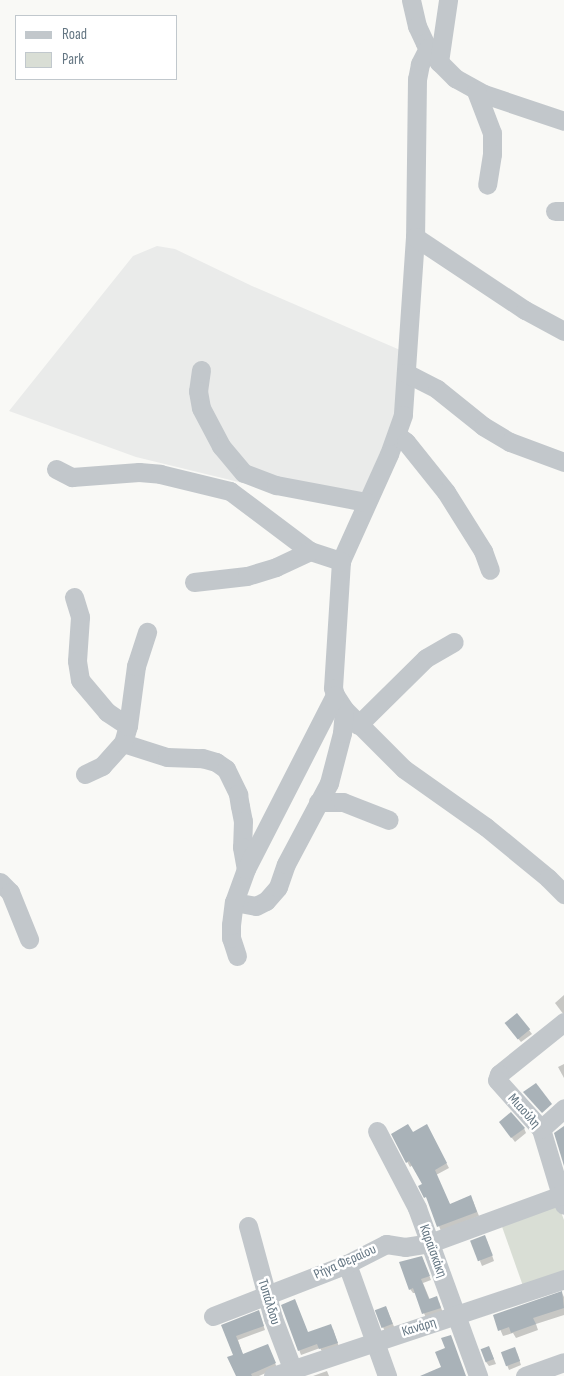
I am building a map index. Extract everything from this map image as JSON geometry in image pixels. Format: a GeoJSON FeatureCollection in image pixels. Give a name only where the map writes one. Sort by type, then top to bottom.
{"type":"FeatureCollection","features":[{"type":"Feature","properties":{"kind":"street"},"geometry":{"type":"LineString","coordinates":[[412,0],[418,26],[433,55],[455,78],[476,91],[564,121]]}},
{"type":"Feature","properties":{"kind":"street"},"geometry":{"type":"LineString","coordinates":[[234,902],[256,906],[266,901],[278,886],[286,864],[329,783],[336,762],[340,702],[334,677],[341,560],[397,435],[403,415],[415,237],[418,79],[420,64],[433,55],[448,0]]}},
{"type":"Feature","properties":{"kind":"street"},"geometry":{"type":"LineString","coordinates":[[476,91],[492,133],[492,154],[487,184]]}},
{"type":"Feature","properties":{"kind":"street"},"geometry":{"type":"LineString","coordinates":[[415,237],[525,310],[564,331]]}},
{"type":"Feature","properties":{"kind":"street"},"geometry":{"type":"LineString","coordinates":[[201,370],[198,391],[201,408],[221,446],[244,473],[276,485],[366,502]]}},
{"type":"Feature","properties":{"kind":"street"},"geometry":{"type":"LineString","coordinates":[[406,373],[437,389],[483,426],[510,442],[564,462]]}},
{"type":"Feature","properties":{"kind":"street"},"geometry":{"type":"LineString","coordinates":[[397,435],[406,442],[446,492],[483,550],[490,570]]}},
{"type":"Feature","properties":{"kind":"street"},"geometry":{"type":"LineString","coordinates":[[56,469],[72,477],[139,472],[160,474],[230,491],[276,485]]}},
{"type":"Feature","properties":{"kind":"street"},"geometry":{"type":"LineString","coordinates":[[230,491],[310,551],[341,560]]}},
{"type":"Feature","properties":{"kind":"street"},"geometry":{"type":"LineString","coordinates":[[194,582],[247,576],[276,567],[310,551]]}},
{"type":"Feature","properties":{"kind":"street"},"geometry":{"type":"LineString","coordinates":[[74,597],[80,617],[77,661],[80,680],[93,698],[125,734],[167,757],[202,758],[216,762],[226,769],[238,794],[243,821],[242,847],[246,869]]}},
{"type":"Feature","properties":{"kind":"street"},"geometry":{"type":"LineString","coordinates":[[85,774],[102,766],[125,734],[136,666],[147,632]]}},
{"type":"Feature","properties":{"kind":"street"},"geometry":{"type":"LineString","coordinates":[[358,725],[426,658],[454,642]]}},
{"type":"Feature","properties":{"kind":"street"},"geometry":{"type":"LineString","coordinates":[[340,702],[358,725],[421,783],[486,827],[548,878],[564,894]]}},
{"type":"Feature","properties":{"kind":"street"},"geometry":{"type":"LineString","coordinates":[[237,956],[231,938],[234,902],[246,869],[340,702]]}},
{"type":"Feature","properties":{"kind":"street"},"geometry":{"type":"LineString","coordinates":[[318,802],[343,802],[389,820]]}},
{"type":"Feature","properties":{"kind":"street"},"geometry":{"type":"LineString","coordinates":[[0,882],[10,892],[29,939]]}},
{"type":"Feature","properties":{"kind":"street","name":"Μιαούλη"},"geometry":{"type":"LineString","coordinates":[[563,1198],[542,1129],[498,1083],[498,1077],[564,1022]]}},
{"type":"Feature","properties":{"kind":"street"},"geometry":{"type":"LineString","coordinates":[[542,1129],[564,1108]]}},
{"type":"Feature","properties":{"kind":"street","name":"Καραϊσκάκη"},"geometry":{"type":"LineString","coordinates":[[377,1131],[411,1195],[478,1376]]}},
{"type":"Feature","properties":{"kind":"street","name":"Ρήγα Φεραίου"},"geometry":{"type":"LineString","coordinates":[[213,1316],[347,1264],[388,1243],[405,1247],[430,1243],[563,1198]]}},
{"type":"Feature","properties":{"kind":"street","name":"Τυπάλδου"},"geometry":{"type":"LineString","coordinates":[[248,1226],[266,1296],[294,1373]]}},
{"type":"Feature","properties":{"kind":"street"},"geometry":{"type":"LineString","coordinates":[[347,1264],[387,1376]]}},
{"type":"Feature","properties":{"kind":"street","name":"Κανάρη"},"geometry":{"type":"LineString","coordinates":[[273,1376],[294,1373],[374,1341],[456,1316],[564,1279]]}},
{"type":"Feature","properties":{"kind":"street"},"geometry":{"type":"LineString","coordinates":[[525,1376],[564,1362]]}},
{"type":"Feature","properties":{"kind":"shaded area"},"geometry":{"type":"Polygon","coordinates":[[[157,246],[175,249],[252,286],[400,350],[396,416],[356,508],[296,496],[136,457],[9,411],[133,256],[157,246]]]}},
{"type":"Feature","properties":{"kind":"green space"},"geometry":{"type":"Polygon","coordinates":[[[557,1201],[564,1220],[564,1271],[523,1286],[500,1221],[557,1201]]]}},
{"type":"Feature","properties":{"kind":"building"},"geometry":{"type":"Polygon","coordinates":[[[517,1013],[530,1029],[518,1039],[505,1023],[517,1013]]]}},
{"type":"Feature","properties":{"kind":"building"},"geometry":{"type":"Polygon","coordinates":[[[536,1083],[552,1104],[542,1113],[523,1092],[536,1083]]]}},
{"type":"Feature","properties":{"kind":"building"},"geometry":{"type":"Polygon","coordinates":[[[511,1112],[525,1128],[511,1138],[499,1122],[511,1112]]]}},
{"type":"Feature","properties":{"kind":"building"},"geometry":{"type":"Polygon","coordinates":[[[408,1124],[413,1132],[427,1124],[447,1163],[435,1170],[450,1204],[471,1195],[477,1212],[437,1227],[426,1197],[424,1198],[418,1186],[422,1184],[409,1161],[406,1163],[391,1134],[408,1124]]]}},
{"type":"Feature","properties":{"kind":"building"},"geometry":{"type":"Polygon","coordinates":[[[564,1126],[564,1166],[554,1133],[564,1126]]]}},
{"type":"Feature","properties":{"kind":"building"},"geometry":{"type":"Polygon","coordinates":[[[485,1235],[493,1256],[478,1261],[470,1241],[485,1235]]]}},
{"type":"Feature","properties":{"kind":"building"},"geometry":{"type":"Polygon","coordinates":[[[422,1256],[430,1276],[421,1279],[429,1299],[437,1296],[441,1308],[422,1314],[413,1288],[409,1290],[399,1262],[422,1256]]]}},
{"type":"Feature","properties":{"kind":"building"},"geometry":{"type":"Polygon","coordinates":[[[562,1291],[564,1308],[533,1318],[536,1324],[511,1333],[509,1327],[498,1331],[493,1315],[562,1291]]]}},
{"type":"Feature","properties":{"kind":"building"},"geometry":{"type":"Polygon","coordinates":[[[295,1299],[308,1332],[331,1324],[338,1343],[319,1349],[317,1344],[298,1351],[281,1305],[295,1299]]]}},
{"type":"Feature","properties":{"kind":"building"},"geometry":{"type":"Polygon","coordinates":[[[386,1306],[393,1324],[382,1328],[375,1310],[386,1306]]]}},
{"type":"Feature","properties":{"kind":"building"},"geometry":{"type":"Polygon","coordinates":[[[259,1310],[264,1326],[236,1336],[243,1354],[268,1344],[276,1363],[251,1374],[252,1376],[236,1376],[227,1357],[233,1355],[221,1325],[259,1310]]]}},
{"type":"Feature","properties":{"kind":"building"},"geometry":{"type":"Polygon","coordinates":[[[451,1335],[466,1376],[420,1376],[441,1367],[435,1352],[445,1348],[441,1338],[451,1335]]]}},
{"type":"Feature","properties":{"kind":"building"},"geometry":{"type":"Polygon","coordinates":[[[489,1346],[494,1359],[486,1362],[481,1349],[489,1346]]]}},
{"type":"Feature","properties":{"kind":"building"},"geometry":{"type":"Polygon","coordinates":[[[515,1347],[520,1361],[506,1366],[501,1352],[515,1347]]]}}]}
